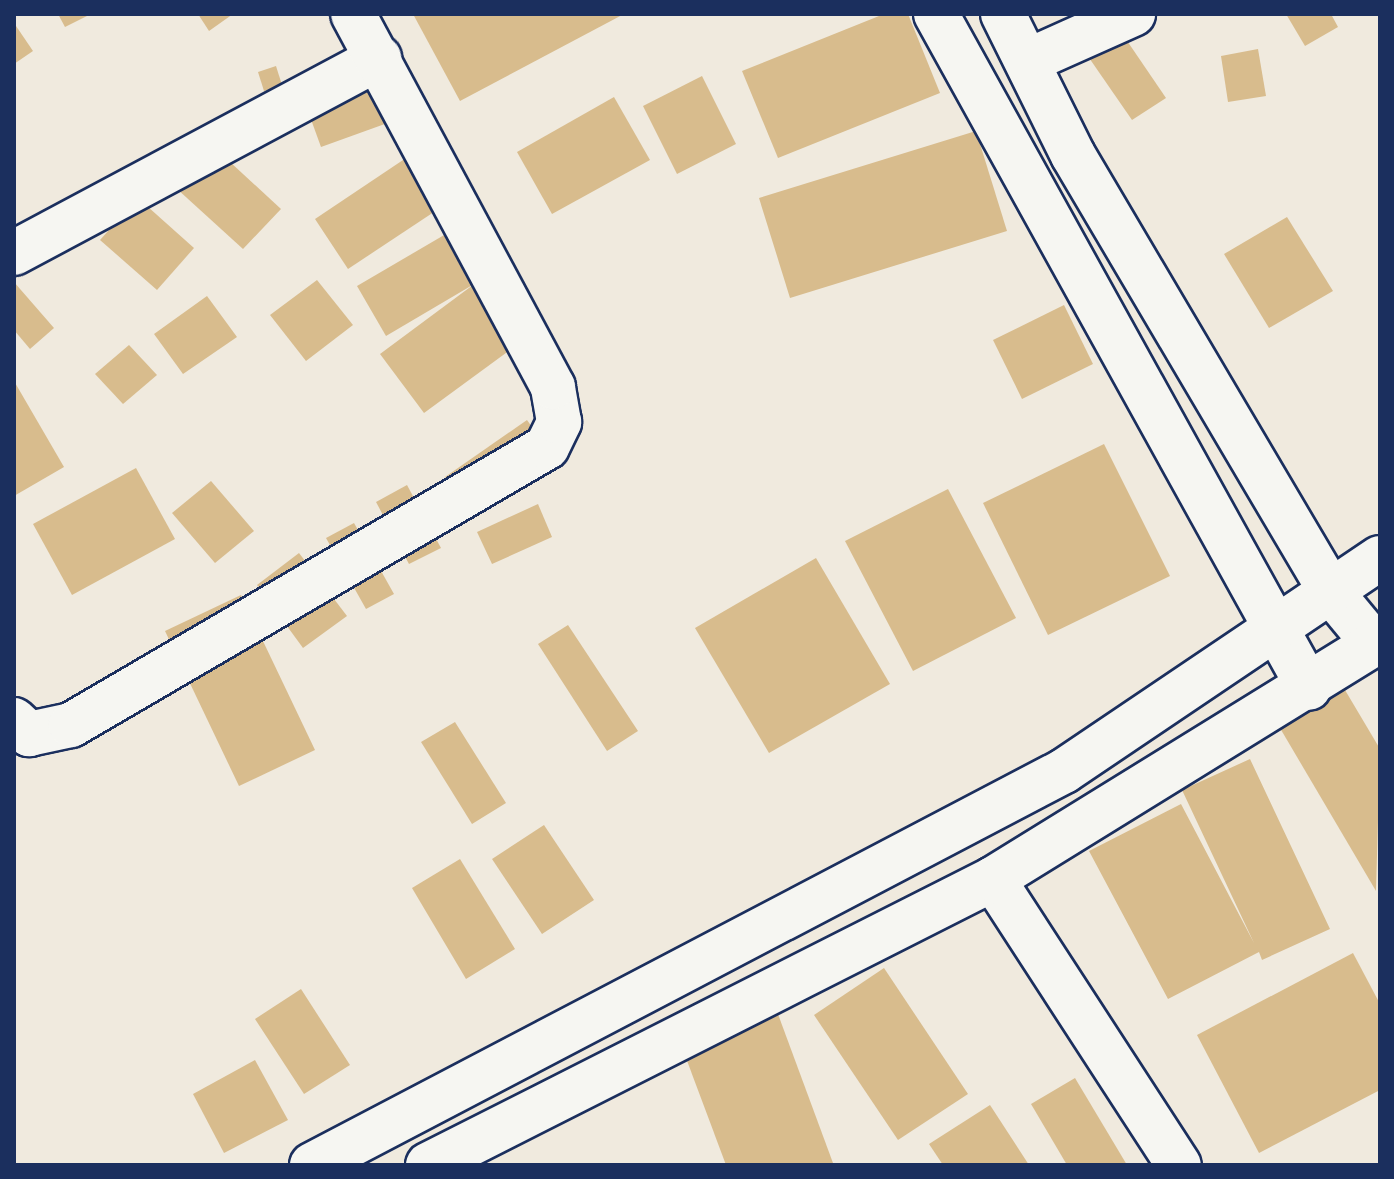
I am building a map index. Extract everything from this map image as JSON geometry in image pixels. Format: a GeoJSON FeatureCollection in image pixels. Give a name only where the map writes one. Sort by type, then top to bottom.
{"type":"FeatureCollection","features":[{"type":"Feature","properties":{"kind":"street"},"geometry":{"type":"LineString","coordinates":[[14,720],[29,734],[71,725],[547,447],[559,422],[553,387],[353,14]]}},
{"type":"Feature","properties":{"kind":"street"},"geometry":{"type":"LineString","coordinates":[[936,14],[1273,632],[1309,688]]}},
{"type":"Feature","properties":{"kind":"street"},"geometry":{"type":"LineString","coordinates":[[428,1165],[993,879],[1309,688],[1377,642],[1331,592],[1073,155],[1030,60],[1003,14]]}},
{"type":"Feature","properties":{"kind":"street"},"geometry":{"type":"LineString","coordinates":[[1030,60],[1133,14]]}},
{"type":"Feature","properties":{"kind":"street"},"geometry":{"type":"LineString","coordinates":[[14,253],[379,58]]}},
{"type":"Feature","properties":{"kind":"street"},"geometry":{"type":"LineString","coordinates":[[312,1165],[968,825],[1273,632],[1380,558]]}},
{"type":"Feature","properties":{"kind":"street"},"geometry":{"type":"LineString","coordinates":[[993,879],[1179,1165]]}},
{"type":"Feature","properties":{"kind":"building"},"geometry":{"type":"Polygon","coordinates":[[[58,14],[91,14],[65,27],[58,14]]]}},
{"type":"Feature","properties":{"kind":"building"},"geometry":{"type":"Polygon","coordinates":[[[198,14],[233,14],[209,31],[198,14]]]}},
{"type":"Feature","properties":{"kind":"building"},"geometry":{"type":"Polygon","coordinates":[[[413,14],[624,14],[460,101],[413,14]]]}},
{"type":"Feature","properties":{"kind":"building"},"geometry":{"type":"Polygon","coordinates":[[[884,14],[908,14],[940,93],[778,158],[742,71],[884,14]]]}},
{"type":"Feature","properties":{"kind":"building"},"geometry":{"type":"Polygon","coordinates":[[[1286,14],[1331,14],[1338,27],[1305,46],[1286,14]]]}},
{"type":"Feature","properties":{"kind":"building"},"geometry":{"type":"Polygon","coordinates":[[[14,23],[33,51],[14,64],[14,23]]]}},
{"type":"Feature","properties":{"kind":"building"},"geometry":{"type":"Polygon","coordinates":[[[1119,29],[1166,98],[1132,120],[1085,52],[1119,29]]]}},
{"type":"Feature","properties":{"kind":"building"},"geometry":{"type":"Polygon","coordinates":[[[381,46],[407,116],[321,147],[296,78],[381,46]]]}},
{"type":"Feature","properties":{"kind":"building"},"geometry":{"type":"Polygon","coordinates":[[[1258,49],[1266,96],[1228,102],[1221,56],[1258,49]]]}},
{"type":"Feature","properties":{"kind":"building"},"geometry":{"type":"Polygon","coordinates":[[[276,66],[282,85],[264,91],[258,72],[276,66]]]}},
{"type":"Feature","properties":{"kind":"building"},"geometry":{"type":"Polygon","coordinates":[[[702,76],[736,144],[677,174],[643,106],[702,76]]]}},
{"type":"Feature","properties":{"kind":"building"},"geometry":{"type":"Polygon","coordinates":[[[614,97],[650,160],[552,214],[517,152],[614,97]]]}},
{"type":"Feature","properties":{"kind":"building"},"geometry":{"type":"Polygon","coordinates":[[[976,131],[1007,231],[790,298],[759,198],[976,131]]]}},
{"type":"Feature","properties":{"kind":"building"},"geometry":{"type":"Polygon","coordinates":[[[203,137],[281,209],[243,249],[165,178],[203,137]]]}},
{"type":"Feature","properties":{"kind":"building"},"geometry":{"type":"Polygon","coordinates":[[[409,156],[443,206],[348,269],[315,219],[409,156]]]}},
{"type":"Feature","properties":{"kind":"building"},"geometry":{"type":"Polygon","coordinates":[[[138,198],[194,248],[157,290],[100,240],[138,198]]]}},
{"type":"Feature","properties":{"kind":"building"},"geometry":{"type":"Polygon","coordinates":[[[1287,217],[1333,291],[1269,328],[1224,254],[1287,217]]]}},
{"type":"Feature","properties":{"kind":"building"},"geometry":{"type":"Polygon","coordinates":[[[451,231],[481,280],[386,336],[357,286],[451,231]]]}},
{"type":"Feature","properties":{"kind":"building"},"geometry":{"type":"Polygon","coordinates":[[[317,280],[353,325],[306,361],[270,315],[317,280]]]}},
{"type":"Feature","properties":{"kind":"building"},"geometry":{"type":"Polygon","coordinates":[[[14,282],[54,328],[30,349],[14,330],[14,282]]]}},
{"type":"Feature","properties":{"kind":"building"},"geometry":{"type":"Polygon","coordinates":[[[477,282],[521,342],[424,413],[380,354],[477,282]]]}},
{"type":"Feature","properties":{"kind":"building"},"geometry":{"type":"Polygon","coordinates":[[[207,296],[237,337],[183,374],[154,334],[207,296]]]}},
{"type":"Feature","properties":{"kind":"building"},"geometry":{"type":"Polygon","coordinates":[[[1064,305],[1093,364],[1022,399],[993,340],[1064,305]]]}},
{"type":"Feature","properties":{"kind":"building"},"geometry":{"type":"Polygon","coordinates":[[[129,345],[157,375],[123,404],[95,374],[129,345]]]}},
{"type":"Feature","properties":{"kind":"building"},"geometry":{"type":"Polygon","coordinates":[[[14,381],[64,467],[14,496],[14,381]]]}},
{"type":"Feature","properties":{"kind":"building"},"geometry":{"type":"Polygon","coordinates":[[[527,420],[549,451],[467,507],[445,477],[527,420]]]}},
{"type":"Feature","properties":{"kind":"building"},"geometry":{"type":"Polygon","coordinates":[[[1104,444],[1170,576],[1048,635],[983,503],[1104,444]]]}},
{"type":"Feature","properties":{"kind":"building"},"geometry":{"type":"Polygon","coordinates":[[[136,468],[175,539],[72,595],[33,524],[136,468]]]}},
{"type":"Feature","properties":{"kind":"building"},"geometry":{"type":"Polygon","coordinates":[[[211,481],[254,531],[215,563],[172,513],[211,481]]]}},
{"type":"Feature","properties":{"kind":"building"},"geometry":{"type":"Polygon","coordinates":[[[407,485],[441,548],[409,564],[376,502],[407,485]]]}},
{"type":"Feature","properties":{"kind":"building"},"geometry":{"type":"Polygon","coordinates":[[[948,489],[1016,618],[913,671],[845,541],[948,489]]]}},
{"type":"Feature","properties":{"kind":"building"},"geometry":{"type":"Polygon","coordinates":[[[538,504],[552,537],[492,564],[477,532],[538,504]]]}},
{"type":"Feature","properties":{"kind":"building"},"geometry":{"type":"Polygon","coordinates":[[[354,523],[394,594],[366,609],[326,538],[354,523]]]}},
{"type":"Feature","properties":{"kind":"building"},"geometry":{"type":"Polygon","coordinates":[[[299,553],[347,616],[303,648],[257,585],[299,553]]]}},
{"type":"Feature","properties":{"kind":"building"},"geometry":{"type":"Polygon","coordinates":[[[816,558],[890,684],[769,753],[695,628],[816,558]]]}},
{"type":"Feature","properties":{"kind":"building"},"geometry":{"type":"Polygon","coordinates":[[[241,595],[315,750],[239,786],[165,631],[241,595]]]}},
{"type":"Feature","properties":{"kind":"building"},"geometry":{"type":"Polygon","coordinates":[[[568,625],[638,731],[607,751],[538,644],[568,625]]]}},
{"type":"Feature","properties":{"kind":"building"},"geometry":{"type":"Polygon","coordinates":[[[1342,685],[1380,749],[1376,891],[1277,723],[1342,685]]]}},
{"type":"Feature","properties":{"kind":"building"},"geometry":{"type":"Polygon","coordinates":[[[455,722],[506,803],[472,824],[421,742],[455,722]]]}},
{"type":"Feature","properties":{"kind":"building"},"geometry":{"type":"Polygon","coordinates":[[[1250,759],[1330,929],[1262,960],[1259,952],[1168,999],[1089,851],[1181,804],[1254,943],[1182,790],[1250,759]]]}},
{"type":"Feature","properties":{"kind":"building"},"geometry":{"type":"Polygon","coordinates":[[[544,825],[594,900],[542,934],[492,859],[544,825]]]}},
{"type":"Feature","properties":{"kind":"building"},"geometry":{"type":"Polygon","coordinates":[[[460,859],[515,949],[466,979],[412,888],[460,859]]]}},
{"type":"Feature","properties":{"kind":"building"},"geometry":{"type":"Polygon","coordinates":[[[1353,953],[1380,1004],[1380,1090],[1259,1153],[1197,1035],[1353,953]]]}},
{"type":"Feature","properties":{"kind":"building"},"geometry":{"type":"Polygon","coordinates":[[[884,968],[968,1094],[898,1140],[814,1015],[884,968]]]}},
{"type":"Feature","properties":{"kind":"building"},"geometry":{"type":"Polygon","coordinates":[[[301,989],[350,1065],[304,1094],[255,1019],[301,989]]]}},
{"type":"Feature","properties":{"kind":"building"},"geometry":{"type":"Polygon","coordinates":[[[775,1006],[833,1163],[829,1165],[726,1165],[680,1042],[775,1006]]]}},
{"type":"Feature","properties":{"kind":"building"},"geometry":{"type":"Polygon","coordinates":[[[255,1060],[288,1120],[224,1153],[193,1094],[255,1060]]]}},
{"type":"Feature","properties":{"kind":"building"},"geometry":{"type":"Polygon","coordinates":[[[1075,1078],[1127,1165],[1067,1165],[1031,1104],[1075,1078]]]}},
{"type":"Feature","properties":{"kind":"building"},"geometry":{"type":"Polygon","coordinates":[[[990,1105],[1029,1165],[943,1165],[929,1144],[990,1105]]]}}]}
